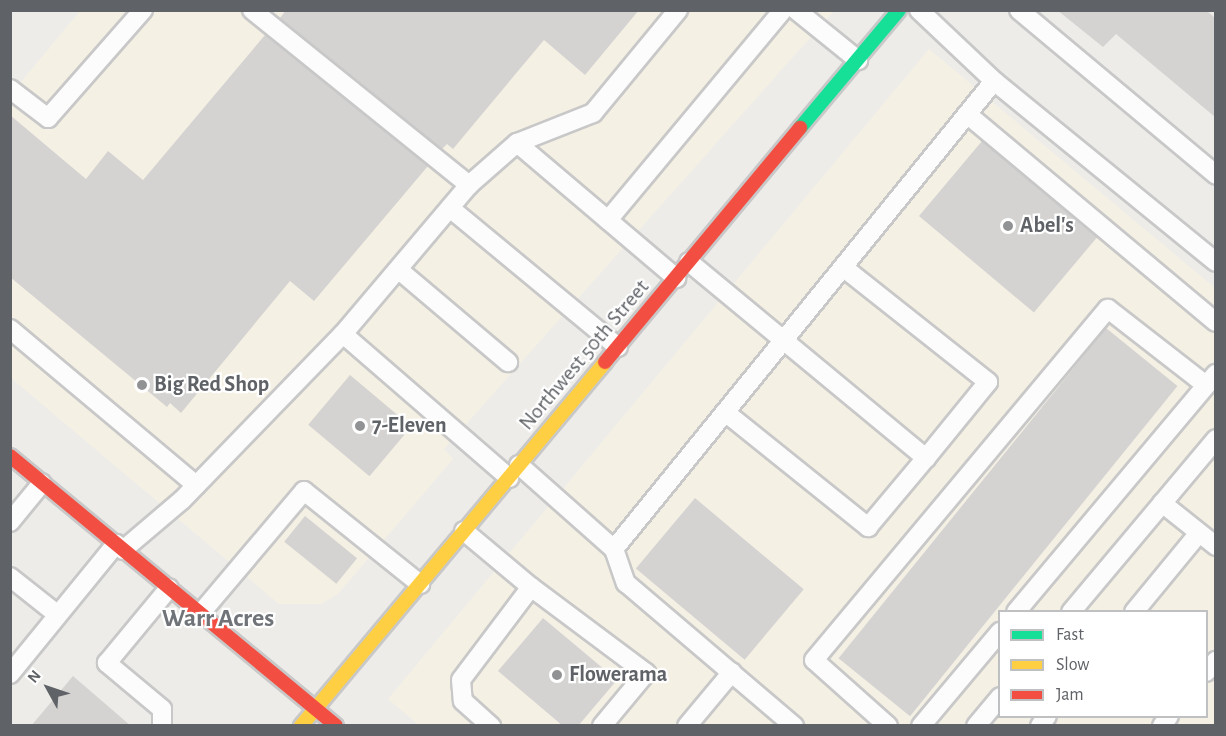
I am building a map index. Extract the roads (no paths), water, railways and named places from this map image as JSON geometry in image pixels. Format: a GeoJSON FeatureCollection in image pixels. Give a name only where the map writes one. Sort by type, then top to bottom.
{"type":"FeatureCollection","features":[{"type":"Feature","properties":{"kind":"main road","name":"Northwest 50th Street"},"geometry":{"type":"LineString","coordinates":[[301,726],[899,10]]}},
{"type":"Feature","properties":{"kind":"main road"},"geometry":{"type":"LineString","coordinates":[[10,456],[336,726]]}},
{"type":"Feature","properties":{"kind":"lane"},"geometry":{"type":"LineString","coordinates":[[10,89],[48,118],[143,10]]}},
{"type":"Feature","properties":{"kind":"lane"},"geometry":{"type":"LineString","coordinates":[[252,10],[469,185]]}},
{"type":"Feature","properties":{"kind":"lane"},"geometry":{"type":"LineString","coordinates":[[10,674],[58,615],[119,547],[196,485],[343,334],[469,185],[517,143],[593,113],[678,10]]}},
{"type":"Feature","properties":{"kind":"lane"},"geometry":{"type":"LineString","coordinates":[[608,220],[783,10]]}},
{"type":"Feature","properties":{"kind":"lane"},"geometry":{"type":"LineString","coordinates":[[796,10],[858,60]]}},
{"type":"Feature","properties":{"kind":"lane"},"geometry":{"type":"LineString","coordinates":[[920,10],[994,81],[1215,262]]}},
{"type":"Feature","properties":{"kind":"lane"},"geometry":{"type":"LineString","coordinates":[[1019,10],[1215,175]]}},
{"type":"Feature","properties":{"kind":"lane"},"geometry":{"type":"LineString","coordinates":[[614,549],[994,81]]}},
{"type":"Feature","properties":{"kind":"lane"},"geometry":{"type":"LineString","coordinates":[[967,114],[1215,322]]}},
{"type":"Feature","properties":{"kind":"lane"},"geometry":{"type":"LineString","coordinates":[[517,143],[676,278]]}},
{"type":"Feature","properties":{"kind":"lane"},"geometry":{"type":"LineString","coordinates":[[450,208],[618,347]]}},
{"type":"Feature","properties":{"kind":"lane"},"geometry":{"type":"LineString","coordinates":[[689,262],[926,458]]}},
{"type":"Feature","properties":{"kind":"lane"},"geometry":{"type":"LineString","coordinates":[[725,412],[868,527],[988,382],[843,267]]}},
{"type":"Feature","properties":{"kind":"lane"},"geometry":{"type":"LineString","coordinates":[[399,270],[508,362]]}},
{"type":"Feature","properties":{"kind":"lane"},"geometry":{"type":"LineString","coordinates":[[888,726],[814,660],[1108,309],[1211,379],[1018,610]]}},
{"type":"Feature","properties":{"kind":"lane"},"geometry":{"type":"LineString","coordinates":[[10,329],[196,485]]}},
{"type":"Feature","properties":{"kind":"lane"},"geometry":{"type":"LineString","coordinates":[[343,334],[614,549],[626,583],[794,726]]}},
{"type":"Feature","properties":{"kind":"lane"},"geometry":{"type":"LineString","coordinates":[[1073,610],[1215,439]]}},
{"type":"Feature","properties":{"kind":"lane"},"geometry":{"type":"LineString","coordinates":[[10,522],[42,483]]}},
{"type":"Feature","properties":{"kind":"lane"},"geometry":{"type":"LineString","coordinates":[[200,614],[304,491],[420,584]]}},
{"type":"Feature","properties":{"kind":"lane"},"geometry":{"type":"LineString","coordinates":[[1162,503],[1215,546]]}},
{"type":"Feature","properties":{"kind":"lane"},"geometry":{"type":"LineString","coordinates":[[464,531],[531,587],[646,673],[602,726]]}},
{"type":"Feature","properties":{"kind":"lane"},"geometry":{"type":"LineString","coordinates":[[1136,610],[1199,533]]}},
{"type":"Feature","properties":{"kind":"lane"},"geometry":{"type":"LineString","coordinates":[[10,577],[58,615]]}},
{"type":"Feature","properties":{"kind":"lane"},"geometry":{"type":"LineString","coordinates":[[491,726],[463,701],[460,680],[531,587]]}},
{"type":"Feature","properties":{"kind":"lane"},"geometry":{"type":"LineString","coordinates":[[162,726],[162,709],[107,663],[169,588]]}},
{"type":"Feature","properties":{"kind":"lane"},"geometry":{"type":"LineString","coordinates":[[921,726],[998,633]]}},
{"type":"Feature","properties":{"kind":"lane"},"geometry":{"type":"LineString","coordinates":[[687,726],[732,672]]}},
{"type":"Feature","properties":{"kind":"lane"},"geometry":{"type":"LineString","coordinates":[[976,726],[998,698]]}},
{"type":"Feature","properties":{"kind":"place","name":"Abel's"},"geometry":{"type":"Point","coordinates":[1008,226]}},
{"type":"Feature","properties":{"kind":"place","name":"Big Red Shop"},"geometry":{"type":"Point","coordinates":[142,385]}},
{"type":"Feature","properties":{"kind":"place","name":"7-Eleven"},"geometry":{"type":"Point","coordinates":[360,426]}},
{"type":"Feature","properties":{"kind":"place","name":"Flowerama"},"geometry":{"type":"Point","coordinates":[557,675]}},
{"type":"Feature","properties":{"kind":"district","name":"Warr Acres"},"geometry":{"type":"Point","coordinates":[218,619]}}]}
